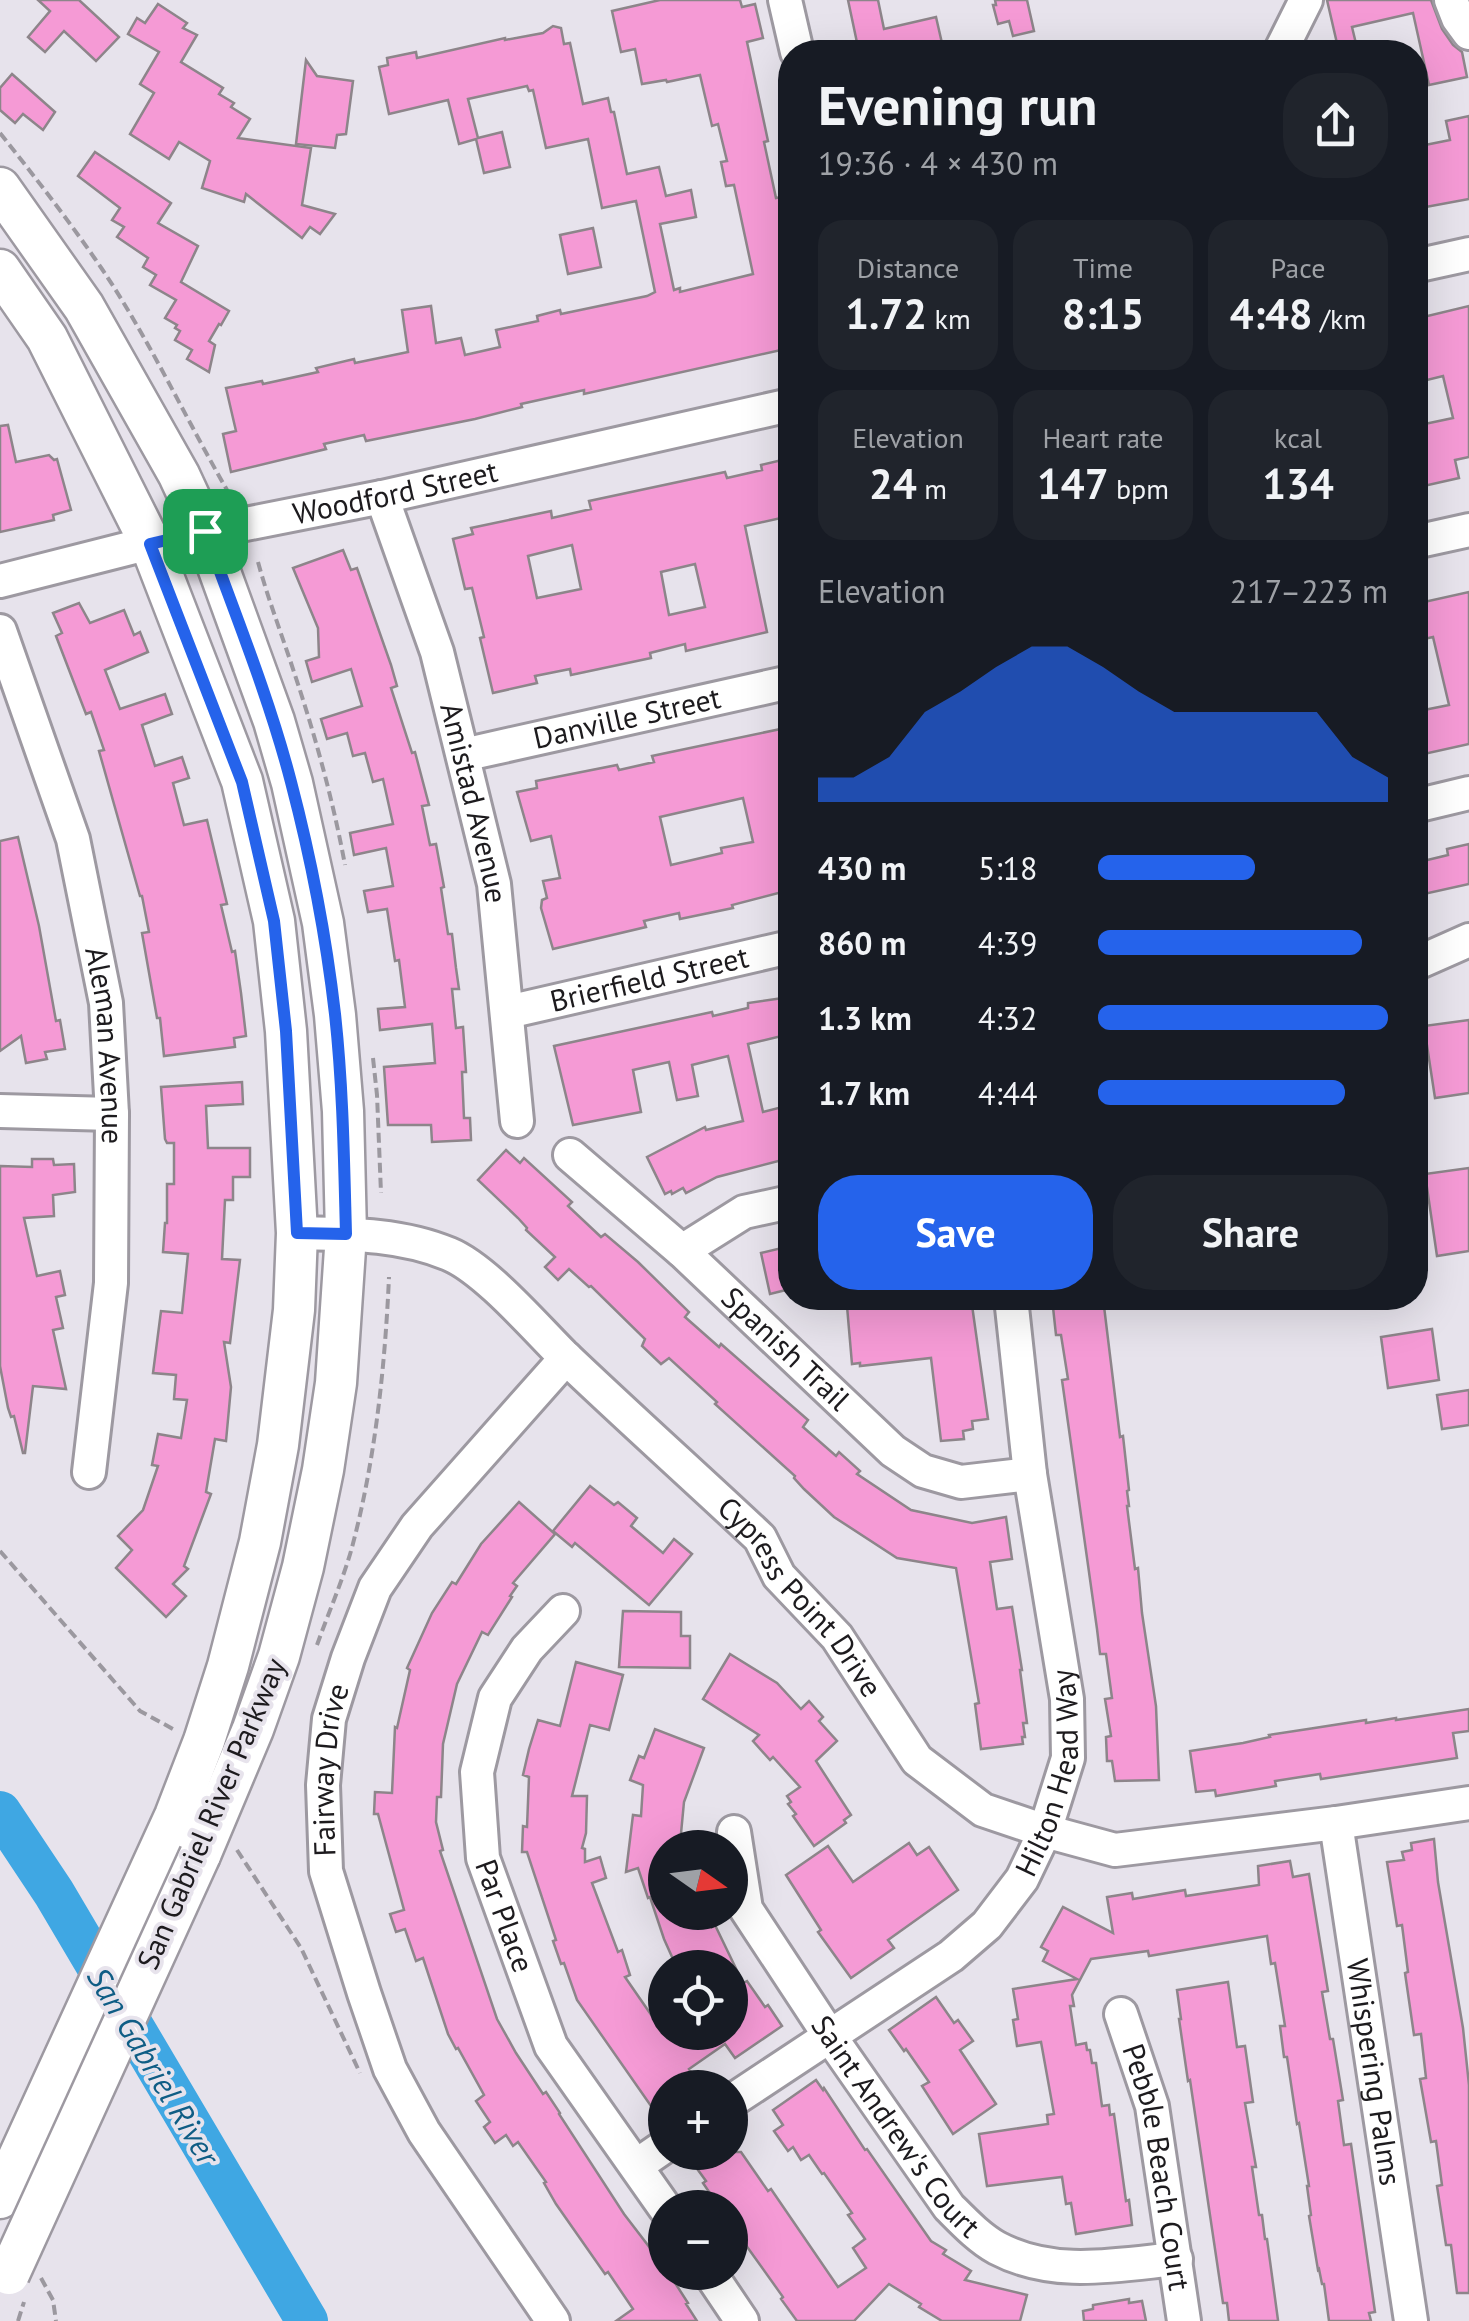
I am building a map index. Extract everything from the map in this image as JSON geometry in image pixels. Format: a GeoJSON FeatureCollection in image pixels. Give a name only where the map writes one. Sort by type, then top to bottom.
{"type":"FeatureCollection","features":[{"type":"Feature","properties":{"kind":"main road","name":"San Gabriel River Parkway"},"geometry":{"type":"LineString","coordinates":[[0,188],[84,307],[179,475],[205,531],[274,721],[323,923],[343,1111],[346,1234],[336,1383],[323,1470],[279,1656],[254,1729],[11,2289]]}},
{"type":"Feature","properties":{"kind":"main road","name":"San Gabriel River Parkway"},"geometry":{"type":"LineString","coordinates":[[0,270],[47,338],[150,544],[242,782],[274,921],[286,1031],[297,1233],[294,1310],[274,1465],[260,1542],[228,1666],[175,1816],[0,2198]]}},
{"type":"Feature","properties":{"kind":"street"},"geometry":{"type":"LineString","coordinates":[[785,0],[793,40]]}},
{"type":"Feature","properties":{"kind":"street"},"geometry":{"type":"LineString","coordinates":[[1286,40],[1306,0]]}},
{"type":"Feature","properties":{"kind":"street"},"geometry":{"type":"LineString","coordinates":[[1452,0],[1469,33]]}},
{"type":"Feature","properties":{"kind":"street"},"geometry":{"type":"LineString","coordinates":[[1428,263],[1469,254]]}},
{"type":"Feature","properties":{"kind":"street","name":"Woodford Street"},"geometry":{"type":"LineString","coordinates":[[0,580],[205,531],[382,497],[778,408]]}},
{"type":"Feature","properties":{"kind":"street","name":"Amistad Avenue"},"geometry":{"type":"LineString","coordinates":[[382,497],[436,652],[494,884],[517,1121]]}},
{"type":"Feature","properties":{"kind":"street"},"geometry":{"type":"LineString","coordinates":[[1428,539],[1469,530]]}},
{"type":"Feature","properties":{"kind":"street","name":"Aleman Avenue"},"geometry":{"type":"LineString","coordinates":[[0,631],[72,839],[106,1003],[112,1114],[111,1283],[88,1472]]}},
{"type":"Feature","properties":{"kind":"street","name":"Danville Street"},"geometry":{"type":"LineString","coordinates":[[463,755],[778,685]]}},
{"type":"Feature","properties":{"kind":"street"},"geometry":{"type":"LineString","coordinates":[[1428,803],[1469,794]]}},
{"type":"Feature","properties":{"kind":"street"},"geometry":{"type":"LineString","coordinates":[[1428,958],[1469,940]]}},
{"type":"Feature","properties":{"kind":"street","name":"Brierfield Street"},"geometry":{"type":"LineString","coordinates":[[508,1012],[778,951]]}},
{"type":"Feature","properties":{"kind":"street"},"geometry":{"type":"LineString","coordinates":[[0,1110],[112,1114]]}},
{"type":"Feature","properties":{"kind":"street","name":"Spanish Trail"},"geometry":{"type":"LineString","coordinates":[[570,1155],[682,1251],[893,1451],[922,1471],[960,1482],[1030,1474]]}},
{"type":"Feature","properties":{"kind":"street"},"geometry":{"type":"LineString","coordinates":[[682,1251],[744,1212],[778,1205]]}},
{"type":"Feature","properties":{"kind":"street","name":"Cypress Point Drive"},"geometry":{"type":"LineString","coordinates":[[297,1233],[346,1234],[424,1245],[453,1255],[484,1278],[760,1538],[779,1576],[837,1637],[917,1760],[983,1810],[1116,1850],[1469,1803]]}},
{"type":"Feature","properties":{"kind":"street","name":"Hilton Head Way"},"geometry":{"type":"LineString","coordinates":[[748,2090],[951,1956],[987,1925],[1022,1878],[1045,1831],[1068,1758],[1067,1699],[1030,1474],[1012,1310]]}},
{"type":"Feature","properties":{"kind":"street","name":"Fairway Drive"},"geometry":{"type":"LineString","coordinates":[[554,2321],[424,2132],[390,2069],[326,1872],[323,1785],[329,1719],[375,1588],[417,1526],[566,1358]]}},
{"type":"Feature","properties":{"kind":"street","name":"Par Place"},"geometry":{"type":"LineString","coordinates":[[563,1611],[527,1649],[495,1698],[477,1772],[483,1858],[552,2046],[653,2190]]}},
{"type":"Feature","properties":{"kind":"street","name":"Whispering Palms"},"geometry":{"type":"LineString","coordinates":[[1336,1822],[1411,2321]]}},
{"type":"Feature","properties":{"kind":"street","name":"Saint Andrew's Court"},"geometry":{"type":"LineString","coordinates":[[748,1912],[949,2207],[973,2231],[997,2248],[1027,2260],[1082,2269],[1176,2258]]}},
{"type":"Feature","properties":{"kind":"street","name":"Pebble Beach Court"},"geometry":{"type":"LineString","coordinates":[[1121,2014],[1152,2106],[1184,2321]]}},
{"type":"Feature","properties":{"kind":"street"},"geometry":{"type":"LineString","coordinates":[[636,2166],[648,2158]]}},
{"type":"Feature","properties":{"kind":"street"},"geometry":{"type":"LineString","coordinates":[[721,2290],[742,2321]]}},
{"type":"Feature","properties":{"kind":"path"},"geometry":{"type":"LineString","coordinates":[[0,1551],[140,1711],[204,1742]]}},
{"type":"Feature","properties":{"kind":"path"},"geometry":{"type":"LineString","coordinates":[[11,2289],[18,2321]]}},
{"type":"Feature","properties":{"kind":"building"},"geometry":{"type":"Polygon","coordinates":[[[38,0],[79,0],[119,37],[96,61],[64,31],[45,52],[28,37],[50,11],[38,0]]]}},
{"type":"Feature","properties":{"kind":"building"},"geometry":{"type":"Polygon","coordinates":[[[660,0],[740,0],[742,7],[755,4],[763,38],[747,42],[778,198],[778,351],[584,394],[584,390],[521,404],[522,407],[475,419],[366,441],[364,435],[324,444],[326,449],[231,472],[223,434],[236,431],[226,388],[318,372],[316,368],[354,359],[355,363],[408,352],[402,310],[431,306],[436,343],[461,338],[465,355],[500,347],[496,330],[538,321],[537,316],[655,292],[636,201],[602,208],[588,139],[546,148],[533,90],[529,91],[527,86],[468,99],[478,138],[502,132],[510,167],[484,173],[476,139],[459,144],[448,100],[389,114],[379,67],[388,65],[387,58],[416,52],[417,58],[543,33],[553,26],[561,28],[564,44],[570,43],[583,104],[608,98],[627,174],[659,167],[666,196],[691,190],[696,217],[660,224],[674,290],[680,288],[680,292],[753,274],[734,185],[726,186],[721,162],[727,161],[718,124],[712,126],[700,75],[642,84],[635,49],[621,52],[612,11],[660,0]]]}},
{"type":"Feature","properties":{"kind":"building"},"geometry":{"type":"Polygon","coordinates":[[[848,0],[878,0],[884,29],[936,17],[941,40],[856,40],[848,0]]]}},
{"type":"Feature","properties":{"kind":"building"},"geometry":{"type":"Polygon","coordinates":[[[995,0],[1027,0],[1034,31],[1013,36],[1009,21],[998,24],[995,0]]]}},
{"type":"Feature","properties":{"kind":"building"},"geometry":{"type":"Polygon","coordinates":[[[1327,0],[1431,0],[1442,29],[1462,52],[1467,77],[1429,85],[1428,40],[1419,40],[1413,13],[1352,27],[1355,40],[1336,40],[1327,0]]]}},
{"type":"Feature","properties":{"kind":"building"},"geometry":{"type":"Polygon","coordinates":[[[158,4],[187,23],[183,28],[197,35],[181,62],[223,88],[219,94],[250,119],[238,138],[311,148],[302,205],[335,214],[320,234],[310,227],[302,238],[246,194],[244,202],[202,188],[210,161],[179,142],[169,159],[130,134],[154,93],[140,84],[159,52],[128,34],[137,18],[145,23],[158,4]]]}},
{"type":"Feature","properties":{"kind":"building"},"geometry":{"type":"Polygon","coordinates":[[[306,60],[317,76],[353,81],[346,134],[337,135],[335,148],[296,144],[306,60]]]}},
{"type":"Feature","properties":{"kind":"building"},"geometry":{"type":"Polygon","coordinates":[[[12,74],[55,112],[43,130],[23,114],[15,123],[0,110],[0,88],[12,74]]]}},
{"type":"Feature","properties":{"kind":"building"},"geometry":{"type":"Polygon","coordinates":[[[1469,116],[1469,199],[1428,207],[1428,144],[1450,140],[1446,121],[1469,116]]]}},
{"type":"Feature","properties":{"kind":"building"},"geometry":{"type":"Polygon","coordinates":[[[95,152],[171,203],[158,223],[198,246],[181,282],[229,311],[209,341],[215,345],[209,372],[187,359],[192,350],[175,340],[180,331],[165,318],[176,300],[150,285],[156,275],[143,267],[148,258],[117,237],[124,227],[112,220],[120,208],[78,176],[95,152]]]}},
{"type":"Feature","properties":{"kind":"building"},"geometry":{"type":"Polygon","coordinates":[[[593,228],[601,267],[568,274],[560,235],[593,228]]]}},
{"type":"Feature","properties":{"kind":"building"},"geometry":{"type":"Polygon","coordinates":[[[1469,306],[1469,457],[1455,460],[1459,478],[1428,485],[1428,423],[1453,418],[1443,376],[1428,380],[1428,316],[1469,306]]]}},
{"type":"Feature","properties":{"kind":"building"},"geometry":{"type":"Polygon","coordinates":[[[8,425],[16,462],[49,455],[57,459],[71,510],[53,515],[54,520],[0,532],[0,426],[8,425]]]}},
{"type":"Feature","properties":{"kind":"building"},"geometry":{"type":"Polygon","coordinates":[[[778,461],[778,519],[745,526],[767,632],[686,651],[685,644],[650,653],[651,658],[571,675],[570,669],[535,676],[537,683],[493,693],[472,588],[465,589],[453,539],[473,534],[471,528],[551,511],[552,518],[591,509],[589,501],[725,472],[727,478],[762,470],[761,465],[778,461]],[[572,545],[528,556],[537,598],[581,589],[572,545]],[[695,564],[661,572],[669,615],[705,607],[695,564]]]}},
{"type":"Feature","properties":{"kind":"building"},"geometry":{"type":"Polygon","coordinates":[[[343,550],[351,570],[357,568],[391,665],[397,686],[391,688],[412,753],[415,752],[429,805],[422,806],[430,845],[436,844],[448,934],[452,934],[459,989],[452,989],[456,1028],[463,1027],[464,1118],[470,1118],[471,1140],[432,1142],[431,1125],[388,1125],[384,1067],[435,1063],[432,1024],[380,1030],[378,1009],[405,1007],[387,909],[368,912],[364,891],[393,886],[386,848],[354,855],[350,833],[393,824],[383,779],[373,782],[365,753],[353,756],[347,733],[327,739],[321,719],[362,706],[351,669],[312,682],[306,661],[319,657],[318,628],[293,568],[343,550]]]}},
{"type":"Feature","properties":{"kind":"building"},"geometry":{"type":"Polygon","coordinates":[[[1469,592],[1469,744],[1428,753],[1428,709],[1449,705],[1433,637],[1428,638],[1428,601],[1469,592]]]}},
{"type":"Feature","properties":{"kind":"building"},"geometry":{"type":"Polygon","coordinates":[[[79,603],[90,623],[124,610],[134,635],[140,632],[148,652],[105,670],[120,709],[165,694],[172,714],[142,725],[155,766],[182,757],[189,778],[173,783],[184,825],[207,820],[227,904],[221,905],[232,952],[235,951],[241,993],[246,1036],[234,1038],[235,1047],[164,1056],[142,933],[149,932],[142,896],[99,751],[104,750],[56,636],[62,633],[53,613],[79,603]]]}},
{"type":"Feature","properties":{"kind":"building"},"geometry":{"type":"Polygon","coordinates":[[[778,730],[778,893],[732,905],[733,908],[680,919],[679,913],[644,921],[646,927],[553,949],[541,908],[542,900],[547,898],[543,881],[560,878],[551,836],[531,841],[517,792],[537,788],[536,781],[654,762],[652,756],[778,730]],[[743,798],[660,817],[671,865],[722,853],[721,848],[753,842],[743,798]]]}},
{"type":"Feature","properties":{"kind":"building"},"geometry":{"type":"Polygon","coordinates":[[[18,837],[65,1049],[45,1052],[47,1059],[26,1063],[21,1036],[0,1051],[0,841],[18,837]]]}},
{"type":"Feature","properties":{"kind":"building"},"geometry":{"type":"Polygon","coordinates":[[[1469,844],[1469,884],[1428,893],[1428,860],[1448,855],[1447,849],[1469,844]]]}},
{"type":"Feature","properties":{"kind":"building"},"geometry":{"type":"Polygon","coordinates":[[[778,999],[778,1037],[748,1044],[763,1112],[778,1108],[778,1161],[717,1177],[686,1193],[683,1188],[665,1194],[647,1157],[705,1127],[706,1130],[743,1121],[728,1056],[692,1065],[698,1096],[677,1100],[669,1062],[633,1070],[641,1112],[573,1125],[554,1046],[712,1012],[713,1016],[748,1008],[748,1003],[778,999]]]}},
{"type":"Feature","properties":{"kind":"building"},"geometry":{"type":"Polygon","coordinates":[[[1469,1020],[1469,1093],[1435,1098],[1428,1025],[1469,1020]]]}},
{"type":"Feature","properties":{"kind":"building"},"geometry":{"type":"Polygon","coordinates":[[[242,1082],[243,1104],[206,1106],[208,1148],[250,1148],[250,1177],[233,1177],[233,1200],[225,1200],[222,1259],[240,1260],[230,1343],[224,1342],[231,1387],[226,1441],[215,1439],[206,1492],[211,1494],[184,1566],[188,1569],[173,1584],[186,1596],[166,1617],[116,1568],[132,1550],[118,1536],[143,1510],[158,1466],[152,1465],[158,1434],[181,1438],[187,1400],[174,1399],[176,1375],[153,1373],[161,1311],[182,1313],[188,1254],[163,1252],[167,1184],[174,1184],[174,1143],[165,1139],[161,1087],[242,1082]]]}},
{"type":"Feature","properties":{"kind":"building"},"geometry":{"type":"Polygon","coordinates":[[[506,1150],[520,1163],[524,1158],[572,1202],[568,1206],[601,1237],[605,1234],[638,1262],[689,1312],[685,1317],[808,1420],[803,1427],[836,1456],[839,1452],[860,1471],[857,1474],[911,1510],[972,1523],[1006,1517],[1012,1559],[990,1562],[997,1609],[1012,1607],[1027,1723],[1023,1723],[1023,1744],[981,1749],[975,1704],[979,1703],[956,1568],[897,1558],[834,1517],[669,1358],[661,1364],[642,1346],[645,1339],[591,1286],[569,1269],[558,1280],[545,1267],[555,1257],[478,1180],[506,1150]]]}},
{"type":"Feature","properties":{"kind":"building"},"geometry":{"type":"Polygon","coordinates":[[[32,1159],[53,1159],[54,1165],[74,1164],[75,1192],[53,1195],[54,1216],[24,1218],[37,1276],[60,1271],[65,1295],[56,1297],[63,1328],[53,1330],[66,1389],[33,1386],[23,1453],[14,1416],[8,1408],[0,1366],[0,1166],[32,1167],[32,1159]]]}},
{"type":"Feature","properties":{"kind":"building"},"geometry":{"type":"Polygon","coordinates":[[[1469,1168],[1469,1251],[1437,1256],[1428,1174],[1469,1168]]]}},
{"type":"Feature","properties":{"kind":"building"},"geometry":{"type":"Polygon","coordinates":[[[778,1249],[778,1292],[770,1294],[761,1253],[778,1249]]]}},
{"type":"Feature","properties":{"kind":"building"},"geometry":{"type":"Polygon","coordinates":[[[847,1310],[973,1310],[988,1419],[972,1421],[973,1429],[963,1431],[964,1439],[941,1441],[931,1358],[852,1364],[847,1310]]]}},
{"type":"Feature","properties":{"kind":"building"},"geometry":{"type":"Polygon","coordinates":[[[1053,1310],[1104,1310],[1120,1437],[1123,1436],[1135,1569],[1138,1568],[1156,1706],[1159,1780],[1115,1781],[1112,1761],[1107,1761],[1106,1737],[1111,1736],[1105,1699],[1112,1698],[1106,1654],[1100,1654],[1062,1380],[1068,1379],[1061,1335],[1056,1335],[1053,1310]]]}},
{"type":"Feature","properties":{"kind":"building"},"geometry":{"type":"Polygon","coordinates":[[[1432,1329],[1439,1380],[1388,1388],[1381,1337],[1432,1329]]]}},
{"type":"Feature","properties":{"kind":"building"},"geometry":{"type":"Polygon","coordinates":[[[1469,1390],[1469,1425],[1442,1429],[1437,1395],[1469,1390]]]}},
{"type":"Feature","properties":{"kind":"building"},"geometry":{"type":"Polygon","coordinates":[[[590,1486],[637,1518],[631,1526],[663,1553],[674,1539],[692,1554],[649,1605],[575,1543],[572,1547],[553,1531],[590,1486]]]}},
{"type":"Feature","properties":{"kind":"building"},"geometry":{"type":"Polygon","coordinates":[[[519,1502],[555,1534],[513,1583],[517,1586],[512,1597],[488,1635],[482,1632],[457,1684],[443,1744],[441,1797],[437,1797],[436,1822],[443,1850],[440,1851],[497,2019],[543,2094],[546,2092],[648,2245],[648,2290],[680,2290],[697,2321],[616,2321],[633,2309],[608,2272],[605,2274],[556,2204],[518,2142],[513,2146],[506,2135],[495,2143],[484,2127],[490,2122],[476,2101],[484,2095],[448,2034],[423,1958],[416,1961],[405,1929],[396,1932],[390,1914],[404,1910],[378,1814],[374,1814],[375,1792],[392,1793],[395,1727],[410,1670],[407,1668],[432,1613],[481,1544],[519,1502]]]}},
{"type":"Feature","properties":{"kind":"building"},"geometry":{"type":"Polygon","coordinates":[[[623,1611],[681,1612],[681,1636],[690,1636],[690,1668],[619,1667],[623,1611]]]}},
{"type":"Feature","properties":{"kind":"building"},"geometry":{"type":"Polygon","coordinates":[[[730,1654],[777,1683],[801,1709],[809,1701],[823,1717],[819,1721],[837,1741],[816,1761],[851,1815],[814,1846],[788,1804],[791,1802],[787,1796],[800,1787],[753,1741],[759,1735],[703,1699],[730,1654]]]}},
{"type":"Feature","properties":{"kind":"building"},"geometry":{"type":"Polygon","coordinates":[[[576,1662],[623,1675],[609,1730],[590,1725],[572,1796],[587,1796],[582,1848],[585,1862],[600,1857],[606,1878],[592,1883],[618,1952],[622,1950],[630,1975],[625,1977],[648,2010],[648,2050],[716,2050],[690,2070],[648,2070],[648,2102],[577,2000],[553,1941],[556,1940],[527,1852],[522,1852],[529,1777],[523,1775],[529,1749],[538,1720],[560,1726],[576,1662]]]}},
{"type":"Feature","properties":{"kind":"building"},"geometry":{"type":"Polygon","coordinates":[[[1469,1709],[1469,1731],[1453,1733],[1457,1758],[1321,1779],[1320,1774],[1275,1781],[1276,1786],[1216,1796],[1215,1790],[1196,1792],[1190,1751],[1366,1720],[1396,1720],[1469,1709]]]}},
{"type":"Feature","properties":{"kind":"building"},"geometry":{"type":"Polygon","coordinates":[[[655,1729],[704,1748],[684,1802],[681,1830],[648,1830],[648,1898],[638,1868],[626,1872],[633,1815],[641,1816],[643,1785],[630,1780],[655,1729]]]}},
{"type":"Feature","properties":{"kind":"building"},"geometry":{"type":"Polygon","coordinates":[[[1434,1839],[1469,2085],[1469,2293],[1457,2293],[1451,2245],[1446,2245],[1437,2186],[1442,2185],[1436,2141],[1431,2142],[1420,2079],[1426,2078],[1421,2034],[1414,2035],[1402,1925],[1397,1926],[1387,1862],[1404,1860],[1402,1852],[1412,1850],[1411,1843],[1434,1839]]]}},
{"type":"Feature","properties":{"kind":"building"},"geometry":{"type":"Polygon","coordinates":[[[909,1843],[917,1855],[929,1847],[958,1890],[888,1940],[894,1948],[851,1978],[818,1932],[821,1930],[786,1875],[828,1846],[853,1882],[909,1843]]]}},
{"type":"Feature","properties":{"kind":"building"},"geometry":{"type":"Polygon","coordinates":[[[1290,1861],[1293,1877],[1309,1874],[1328,1991],[1322,1992],[1343,2100],[1338,2101],[1344,2145],[1351,2144],[1375,2312],[1369,2313],[1371,2321],[1329,2321],[1309,2216],[1309,2186],[1299,2123],[1284,2057],[1280,2026],[1285,2026],[1275,1963],[1271,1964],[1267,1936],[1149,1956],[1148,1951],[1091,1959],[1072,1995],[1076,2045],[1086,2043],[1090,2050],[1092,2063],[1096,2063],[1102,2106],[1109,2105],[1110,2115],[1114,2114],[1132,2225],[1076,2234],[1062,2177],[987,2186],[979,2134],[1048,2124],[1047,2115],[1054,2114],[1041,2042],[1017,2046],[1013,1989],[1077,1979],[1043,1961],[1048,1951],[1041,1947],[1063,1907],[1113,1933],[1107,1897],[1132,1893],[1133,1899],[1185,1890],[1186,1896],[1259,1885],[1258,1866],[1290,1861]]]}},
{"type":"Feature","properties":{"kind":"building"},"geometry":{"type":"Polygon","coordinates":[[[661,1930],[717,1930],[727,1950],[669,1950],[661,1930]]]}},
{"type":"Feature","properties":{"kind":"building"},"geometry":{"type":"Polygon","coordinates":[[[748,1982],[765,2007],[768,2005],[782,2026],[748,2049],[748,1982]]]}},
{"type":"Feature","properties":{"kind":"building"},"geometry":{"type":"Polygon","coordinates":[[[1228,1982],[1237,2047],[1245,2046],[1253,2102],[1245,2103],[1276,2321],[1229,2321],[1227,2303],[1223,2303],[1179,2019],[1177,1990],[1228,1982]]]}},
{"type":"Feature","properties":{"kind":"building"},"geometry":{"type":"Polygon","coordinates":[[[936,1997],[973,2041],[960,2050],[996,2104],[953,2134],[922,2086],[929,2082],[889,2030],[936,1997]]]}},
{"type":"Feature","properties":{"kind":"building"},"geometry":{"type":"Polygon","coordinates":[[[729,2050],[747,2050],[735,2058],[729,2050]]]}},
{"type":"Feature","properties":{"kind":"building"},"geometry":{"type":"Polygon","coordinates":[[[816,2080],[931,2241],[946,2250],[943,2254],[971,2271],[965,2280],[1027,2295],[1020,2321],[942,2321],[889,2284],[854,2321],[797,2321],[748,2248],[748,2190],[708,2190],[698,2170],[748,2170],[748,2162],[838,2287],[866,2268],[853,2248],[865,2239],[848,2215],[852,2213],[809,2155],[801,2160],[793,2147],[788,2151],[774,2131],[783,2125],[773,2110],[816,2080]]]}},
{"type":"Feature","properties":{"kind":"building"},"geometry":{"type":"Polygon","coordinates":[[[1129,2299],[1129,2303],[1142,2301],[1146,2321],[1084,2321],[1083,2311],[1093,2309],[1093,2305],[1129,2299]]]}},
{"type":"Feature","properties":{"kind":"waterway","name":"San Gabriel River"},"geometry":{"type":"LineString","coordinates":[[0,1812],[54,1893],[307,2321]]}},
{"type":"Feature","properties":{"kind":"route"},"geometry":{"type":"LineString","coordinates":[[205,531],[274,721],[323,923],[343,1111],[346,1234],[297,1233],[286,1031],[274,921],[242,782],[150,544],[205,531]]}}]}
